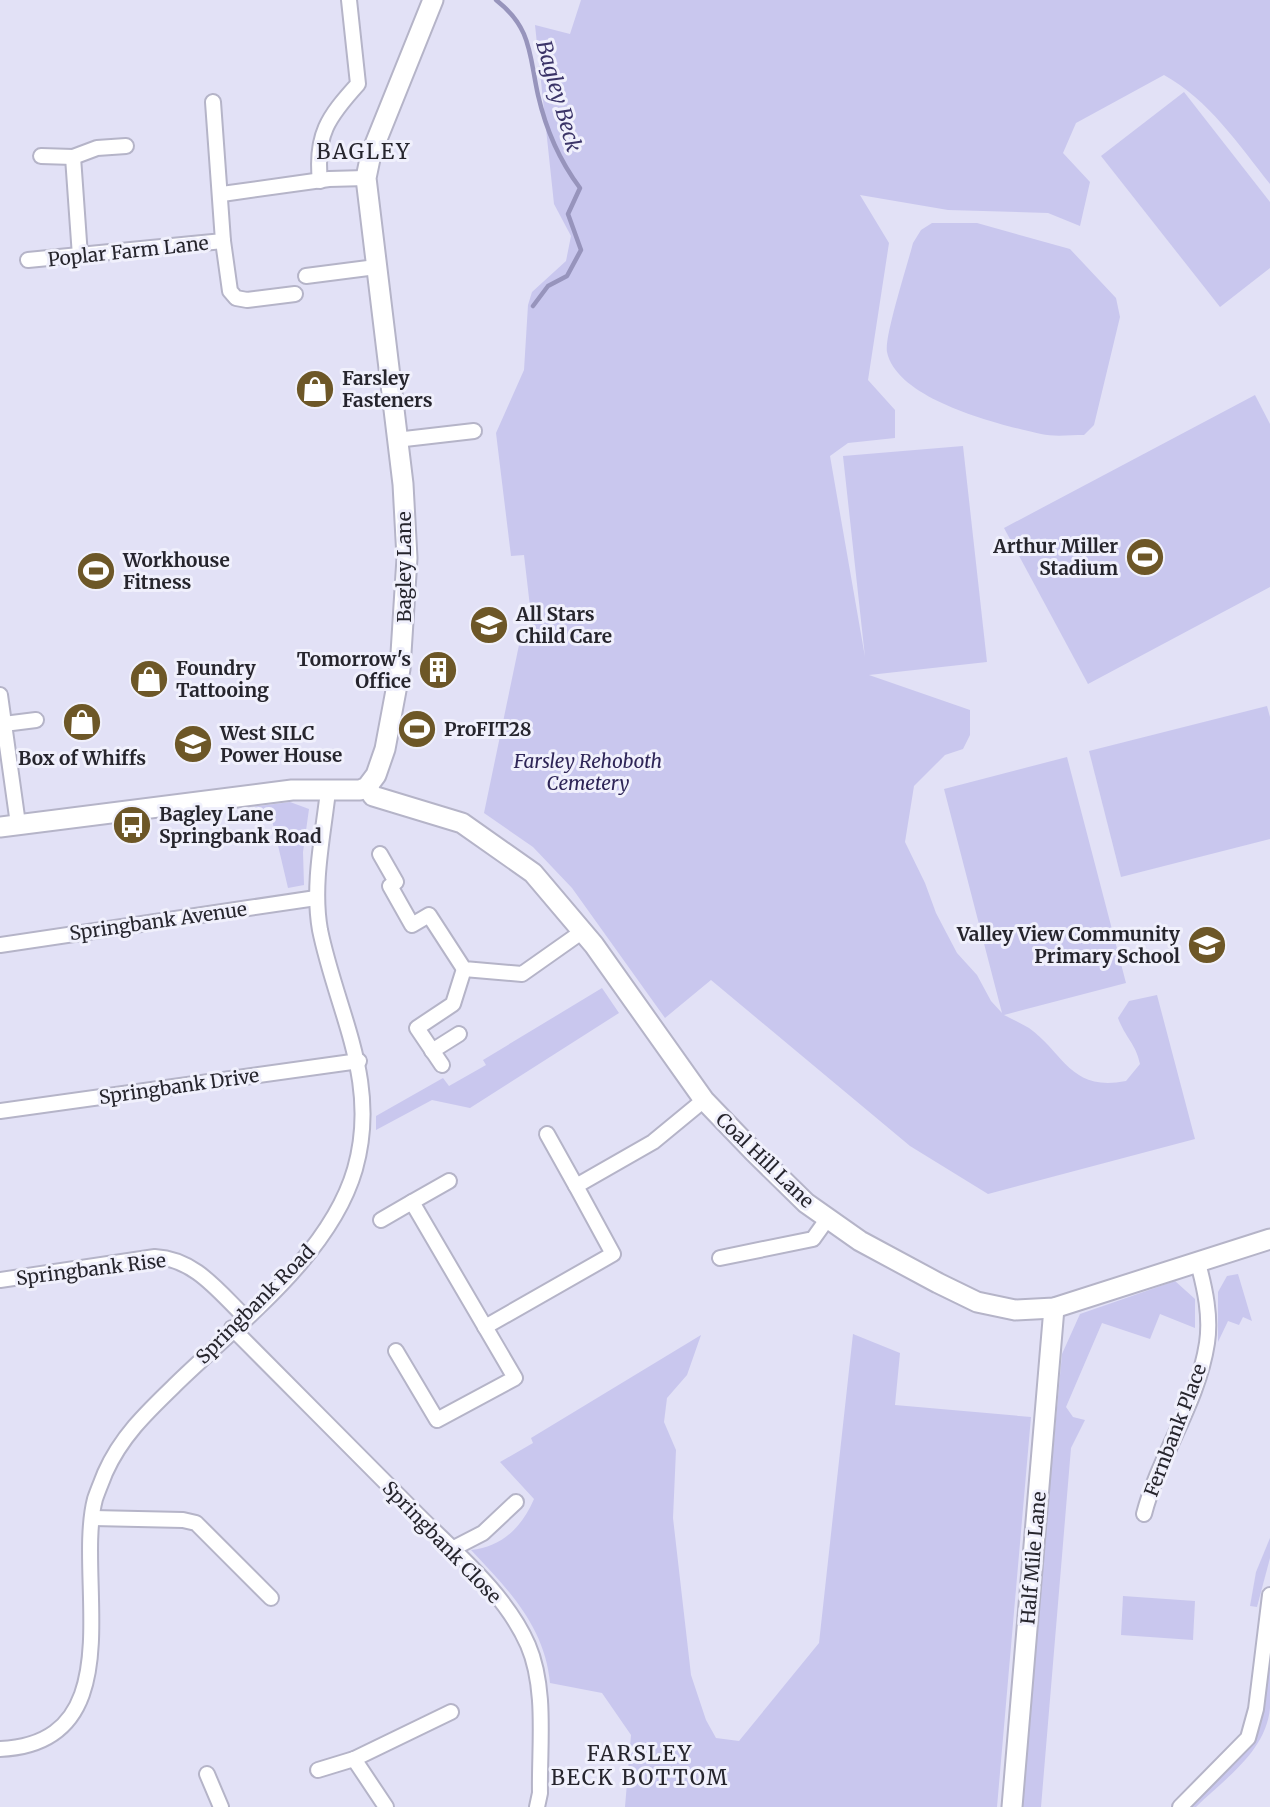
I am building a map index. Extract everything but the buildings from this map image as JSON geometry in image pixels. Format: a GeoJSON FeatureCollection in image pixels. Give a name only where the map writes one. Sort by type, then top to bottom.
{"type":"FeatureCollection","features":[{"type":"Feature","properties":{"kind":"street"},"geometry":{"type":"LineString","coordinates":[[320,181],[321,135],[331,116],[358,85],[349,0]]}},
{"type":"Feature","properties":{"kind":"street","name":"Bagley Lane"},"geometry":{"type":"LineString","coordinates":[[367,787],[381,764],[385,749],[405,618],[407,558],[403,484],[366,178],[372,154],[433,0]]}},
{"type":"Feature","properties":{"kind":"street","name":"Poplar Farm Lane"},"geometry":{"type":"LineString","coordinates":[[28,261],[223,241],[222,194],[213,102]]}},
{"type":"Feature","properties":{"kind":"street"},"geometry":{"type":"LineString","coordinates":[[41,156],[73,157],[97,148],[126,146]]}},
{"type":"Feature","properties":{"kind":"street"},"geometry":{"type":"LineString","coordinates":[[73,157],[80,256]]}},
{"type":"Feature","properties":{"kind":"street"},"geometry":{"type":"LineString","coordinates":[[222,194],[366,178]]}},
{"type":"Feature","properties":{"kind":"street"},"geometry":{"type":"LineString","coordinates":[[223,241],[230,291],[236,298],[247,300],[295,294]]}},
{"type":"Feature","properties":{"kind":"street"},"geometry":{"type":"LineString","coordinates":[[306,276],[376,267]]}},
{"type":"Feature","properties":{"kind":"street"},"geometry":{"type":"LineString","coordinates":[[396,440],[474,431]]}},
{"type":"Feature","properties":{"kind":"street"},"geometry":{"type":"LineString","coordinates":[[0,695],[9,825],[292,790],[328,791],[367,787]]}},
{"type":"Feature","properties":{"kind":"street"},"geometry":{"type":"LineString","coordinates":[[4,724],[36,720]]}},
{"type":"Feature","properties":{"kind":"street","name":"Coal Hill Lane"},"geometry":{"type":"LineString","coordinates":[[367,787],[373,796],[462,824],[492,841],[533,873],[583,931],[704,1100],[806,1203],[860,1241],[977,1302],[1014,1310],[1055,1308],[1270,1240]]}},
{"type":"Feature","properties":{"kind":"street","name":"Springbank Road"},"geometry":{"type":"LineString","coordinates":[[0,1749],[24,1748],[58,1729],[76,1706],[86,1684],[92,1653],[95,1500],[117,1446],[232,1328],[297,1266],[340,1207],[355,1169],[363,1129],[359,1061],[328,960],[316,898],[328,791]]}},
{"type":"Feature","properties":{"kind":"street"},"geometry":{"type":"LineString","coordinates":[[380,854],[397,882],[390,886],[412,925],[429,915],[464,969]]}},
{"type":"Feature","properties":{"kind":"street","name":"Springbank Avenue"},"geometry":{"type":"LineString","coordinates":[[0,945],[316,898]]}},
{"type":"Feature","properties":{"kind":"street"},"geometry":{"type":"LineString","coordinates":[[464,969],[522,974],[583,931]]}},
{"type":"Feature","properties":{"kind":"street"},"geometry":{"type":"LineString","coordinates":[[442,1065],[417,1028],[453,1004],[464,969]]}},
{"type":"Feature","properties":{"kind":"street"},"geometry":{"type":"LineString","coordinates":[[432,1051],[459,1034]]}},
{"type":"Feature","properties":{"kind":"street","name":"Springbank Drive"},"geometry":{"type":"LineString","coordinates":[[0,1111],[359,1061]]}},
{"type":"Feature","properties":{"kind":"street"},"geometry":{"type":"LineString","coordinates":[[576,1186],[653,1142],[704,1100]]}},
{"type":"Feature","properties":{"kind":"street"},"geometry":{"type":"LineString","coordinates":[[485,1328],[613,1254],[547,1134]]}},
{"type":"Feature","properties":{"kind":"street"},"geometry":{"type":"LineString","coordinates":[[381,1220],[449,1181]]}},
{"type":"Feature","properties":{"kind":"street"},"geometry":{"type":"LineString","coordinates":[[396,1352],[437,1420],[515,1378],[412,1202]]}},
{"type":"Feature","properties":{"kind":"street"},"geometry":{"type":"LineString","coordinates":[[720,1258],[813,1239],[828,1218]]}},
{"type":"Feature","properties":{"kind":"street","name":"Springbank Rise"},"geometry":{"type":"LineString","coordinates":[[0,1280],[155,1257],[173,1258],[199,1272],[245,1317]]}},
{"type":"Feature","properties":{"kind":"street","name":"Fernbank Place"},"geometry":{"type":"LineString","coordinates":[[1144,1514],[1153,1480],[1187,1406],[1207,1343],[1207,1299],[1198,1263]]}},
{"type":"Feature","properties":{"kind":"street","name":"Half Mile Lane"},"geometry":{"type":"LineString","coordinates":[[1012,1807],[1055,1308]]}},
{"type":"Feature","properties":{"kind":"street","name":"Springbank Close"},"geometry":{"type":"LineString","coordinates":[[232,1328],[495,1595],[528,1646],[537,1672],[540,1793],[537,1807]]}},
{"type":"Feature","properties":{"kind":"street"},"geometry":{"type":"LineString","coordinates":[[452,1549],[483,1533],[516,1502]]}},
{"type":"Feature","properties":{"kind":"street"},"geometry":{"type":"LineString","coordinates":[[93,1518],[183,1520],[196,1523],[271,1598]]}},
{"type":"Feature","properties":{"kind":"street"},"geometry":{"type":"LineString","coordinates":[[1180,1807],[1248,1738],[1256,1709],[1270,1597]]}},
{"type":"Feature","properties":{"kind":"street"},"geometry":{"type":"LineString","coordinates":[[318,1770],[354,1759],[451,1712]]}},
{"type":"Feature","properties":{"kind":"street"},"geometry":{"type":"LineString","coordinates":[[354,1759],[386,1807]]}},
{"type":"Feature","properties":{"kind":"street"},"geometry":{"type":"LineString","coordinates":[[207,1774],[221,1807]]}},
{"type":"Feature","properties":{"kind":"green space","name":"Farsley Rehoboth Cemetery"},"geometry":{"type":"Polygon","coordinates":[[[581,0],[1270,0],[1270,184],[1209,110],[1164,75],[1076,123],[1063,153],[1090,182],[1080,226],[1048,213],[948,210],[860,195],[889,243],[868,380],[895,410],[895,438],[848,443],[830,456],[865,657],[843,456],[963,446],[987,662],[869,675],[970,710],[970,735],[963,749],[945,755],[914,786],[905,842],[957,953],[977,975],[991,1001],[1002,1013],[944,789],[1067,757],[1126,983],[1004,1015],[1029,1028],[1080,1076],[1107,1083],[1126,1081],[1140,1064],[1118,1018],[1129,1001],[1157,995],[1195,1139],[988,1194],[910,1146],[711,980],[665,1018],[572,888],[533,847],[484,813],[519,645],[534,641],[524,555],[511,556],[496,433],[524,370],[528,305],[532,292],[566,261],[571,236],[554,204],[535,25],[570,34],[581,0]]]}},
{"type":"Feature","properties":{"kind":"green space"},"geometry":{"type":"Polygon","coordinates":[[[1184,92],[1270,202],[1270,268],[1220,307],[1101,156],[1184,92]]]}},
{"type":"Feature","properties":{"kind":"green space"},"geometry":{"type":"Polygon","coordinates":[[[932,223],[977,223],[1070,249],[1116,298],[1120,317],[1094,425],[1084,435],[1046,435],[977,417],[929,397],[895,369],[887,352],[893,316],[913,243],[921,230],[932,223]]]}},
{"type":"Feature","properties":{"kind":"green space","name":"Arthur Miller Stadium"},"geometry":{"type":"Polygon","coordinates":[[[1255,395],[1270,424],[1270,587],[1088,684],[1004,528],[1255,395]]]}},
{"type":"Feature","properties":{"kind":"green space"},"geometry":{"type":"Polygon","coordinates":[[[1267,706],[1270,717],[1270,839],[1121,877],[1089,751],[1267,706]]]}},
{"type":"Feature","properties":{"kind":"green space"},"geometry":{"type":"Polygon","coordinates":[[[290,802],[309,809],[303,852],[304,885],[288,888],[272,820],[256,819],[252,807],[290,802]]]}},
{"type":"Feature","properties":{"kind":"green space"},"geometry":{"type":"Polygon","coordinates":[[[602,988],[619,1013],[470,1108],[432,1100],[376,1130],[376,1116],[443,1078],[449,1086],[486,1065],[483,1060],[602,988]]]}},
{"type":"Feature","properties":{"kind":"green space"},"geometry":{"type":"Polygon","coordinates":[[[1238,1274],[1252,1321],[1243,1317],[1239,1325],[1228,1321],[1218,1342],[1218,1292],[1227,1276],[1238,1274]]]}},
{"type":"Feature","properties":{"kind":"green space"},"geometry":{"type":"Polygon","coordinates":[[[1175,1281],[1195,1299],[1195,1328],[1160,1314],[1150,1339],[1102,1323],[1066,1407],[1073,1417],[1085,1420],[1071,1448],[1041,1807],[1020,1807],[1062,1354],[1080,1314],[1175,1281]]]}},
{"type":"Feature","properties":{"kind":"green space"},"geometry":{"type":"Polygon","coordinates":[[[853,1334],[900,1353],[895,1405],[1031,1417],[997,1807],[625,1807],[631,1735],[602,1693],[550,1683],[541,1644],[523,1610],[471,1550],[492,1545],[510,1534],[534,1499],[500,1462],[533,1443],[531,1438],[701,1335],[687,1375],[667,1398],[664,1422],[676,1450],[673,1518],[691,1675],[706,1720],[716,1738],[739,1741],[819,1643],[853,1334]]]}},
{"type":"Feature","properties":{"kind":"green space"},"geometry":{"type":"Polygon","coordinates":[[[1270,1538],[1270,1558],[1257,1607],[1250,1606],[1256,1572],[1270,1538]]]}},
{"type":"Feature","properties":{"kind":"green space"},"geometry":{"type":"Polygon","coordinates":[[[1123,1596],[1195,1601],[1193,1640],[1121,1635],[1123,1596]]]}},
{"type":"Feature","properties":{"kind":"green space"},"geometry":{"type":"Polygon","coordinates":[[[1270,1664],[1270,1708],[1261,1738],[1231,1775],[1196,1807],[1189,1807],[1238,1759],[1247,1746],[1261,1714],[1270,1664]]]}},
{"type":"Feature","properties":{"kind":"waterway","name":"Bagley Beck"},"geometry":{"type":"LineString","coordinates":[[496,0],[508,10],[523,32],[549,132],[580,188],[568,214],[581,250],[567,276],[548,286],[533,306]]}},
{"type":"Feature","properties":{"kind":"place","name":"Farsley Fasteners"},"geometry":{"type":"Point","coordinates":[315,389]}},
{"type":"Feature","properties":{"kind":"place","name":"Arthur Miller Stadium"},"geometry":{"type":"Point","coordinates":[1145,557]}},
{"type":"Feature","properties":{"kind":"place","name":"Workhouse Fitness"},"geometry":{"type":"Point","coordinates":[96,571]}},
{"type":"Feature","properties":{"kind":"place","name":"All Stars Child Care"},"geometry":{"type":"Point","coordinates":[489,625]}},
{"type":"Feature","properties":{"kind":"place","name":"Tomorrow's Office"},"geometry":{"type":"Point","coordinates":[438,670]}},
{"type":"Feature","properties":{"kind":"place","name":"Foundry Tattooing"},"geometry":{"type":"Point","coordinates":[149,679]}},
{"type":"Feature","properties":{"kind":"place","name":"Box of Whiffs"},"geometry":{"type":"Point","coordinates":[82,722]}},
{"type":"Feature","properties":{"kind":"place","name":"ProFIT28"},"geometry":{"type":"Point","coordinates":[417,729]}},
{"type":"Feature","properties":{"kind":"place","name":"West SILC Power House"},"geometry":{"type":"Point","coordinates":[193,744]}},
{"type":"Feature","properties":{"kind":"place","name":"Bagley Lane Springbank Road"},"geometry":{"type":"Point","coordinates":[132,825]}},
{"type":"Feature","properties":{"kind":"place","name":"Valley View Community Primary School"},"geometry":{"type":"Point","coordinates":[1207,945]}},
{"type":"Feature","properties":{"kind":"district","name":"BAGLEY"},"geometry":{"type":"Point","coordinates":[364,151]}},
{"type":"Feature","properties":{"kind":"district","name":"FARSLEY BECK BOTTOM"},"geometry":{"type":"Point","coordinates":[640,1765]}}]}
